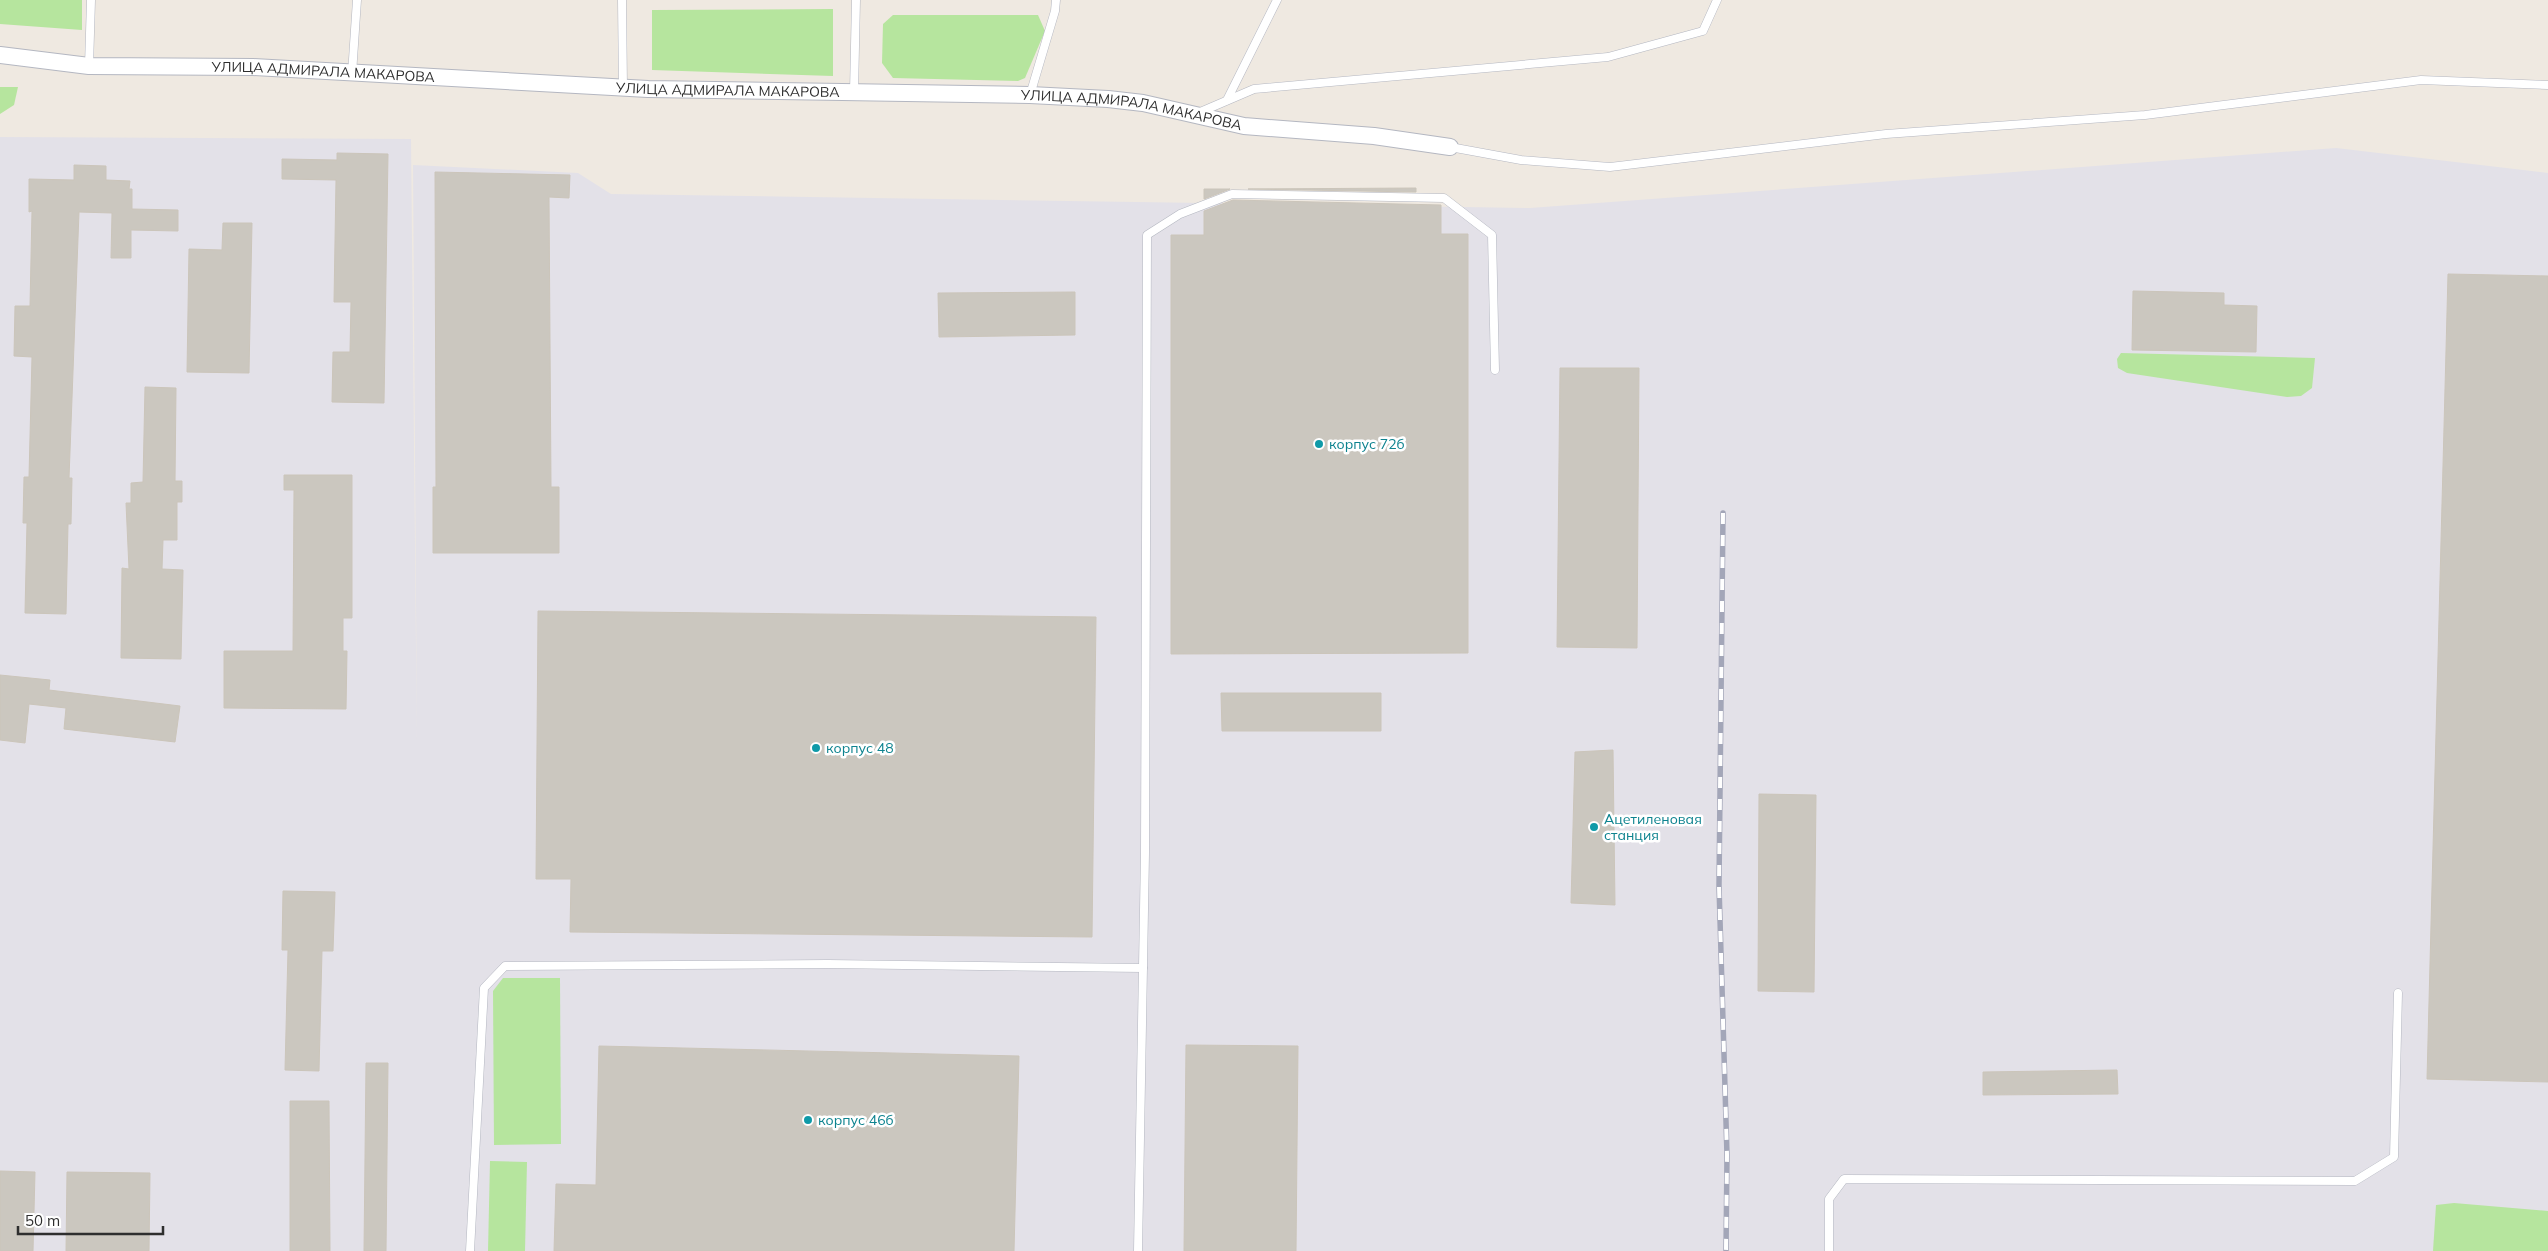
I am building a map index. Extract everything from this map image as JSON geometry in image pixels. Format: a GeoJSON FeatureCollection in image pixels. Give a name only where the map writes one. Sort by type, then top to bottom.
{"type":"FeatureCollection","features":[{"type":"Feature","properties":{"kind":"street","name":"УЛИЦА АДМИРАЛА МАКАРОВА"},"geometry":{"type":"LineString","coordinates":[[1,56],[89,66],[253,67],[623,88],[1030,95],[1126,101],[1244,126],[1374,136],[1450,147]]}},
{"type":"Feature","properties":{"kind":"lane"},"geometry":{"type":"LineString","coordinates":[[89,66],[91,0]]}},
{"type":"Feature","properties":{"kind":"lane"},"geometry":{"type":"LineString","coordinates":[[352,74],[357,0]]}},
{"type":"Feature","properties":{"kind":"lane"},"geometry":{"type":"LineString","coordinates":[[622,0],[623,88]]}},
{"type":"Feature","properties":{"kind":"lane"},"geometry":{"type":"LineString","coordinates":[[854,92],[856,0]]}},
{"type":"Feature","properties":{"kind":"lane"},"geometry":{"type":"LineString","coordinates":[[1030,95],[1056,11],[1056,0]]}},
{"type":"Feature","properties":{"kind":"lane"},"geometry":{"type":"LineString","coordinates":[[1227,100],[1277,0]]}},
{"type":"Feature","properties":{"kind":"lane"},"geometry":{"type":"LineString","coordinates":[[1194,115],[1254,88],[1608,57],[1703,31],[1717,0]]}},
{"type":"Feature","properties":{"kind":"lane"},"geometry":{"type":"LineString","coordinates":[[1450,147],[1521,160],[1610,167],[1886,134],[2145,115],[2421,80],[2548,85]]}},
{"type":"Feature","properties":{"kind":"lane"},"geometry":{"type":"LineString","coordinates":[[1138,1251],[1143,968],[1147,235],[1180,214],[1232,194],[1444,198],[1492,235],[1495,370]]}},
{"type":"Feature","properties":{"kind":"lane"},"geometry":{"type":"LineString","coordinates":[[470,1251],[484,988],[505,966],[828,964],[1143,968]]}},
{"type":"Feature","properties":{"kind":"lane"},"geometry":{"type":"LineString","coordinates":[[1829,1251],[1829,1199],[1844,1179],[2355,1181],[2394,1157],[2398,993]]}},
{"type":"Feature","properties":{"kind":"shaded area"},"geometry":{"type":"Polygon","coordinates":[[[0,137],[411,139],[417,747],[413,165],[578,173],[611,194],[1530,208],[2336,148],[2548,173],[2548,1251],[0,1251],[0,137]]]}},
{"type":"Feature","properties":{"kind":"green space"},"geometry":{"type":"Polygon","coordinates":[[[0,0],[82,0],[82,30],[0,24],[0,0]]]}},
{"type":"Feature","properties":{"kind":"green space"},"geometry":{"type":"Polygon","coordinates":[[[833,9],[833,76],[652,70],[652,10],[833,9]]]}},
{"type":"Feature","properties":{"kind":"green space"},"geometry":{"type":"Polygon","coordinates":[[[893,15],[1038,15],[1045,31],[1025,78],[1018,81],[893,78],[882,63],[883,24],[893,15]]]}},
{"type":"Feature","properties":{"kind":"green space"},"geometry":{"type":"Polygon","coordinates":[[[0,87],[18,87],[14,105],[0,114],[0,87]]]}},
{"type":"Feature","properties":{"kind":"green space"},"geometry":{"type":"Polygon","coordinates":[[[2121,353],[2315,358],[2312,388],[2301,396],[2287,397],[2127,373],[2118,368],[2117,359],[2121,353]]]}},
{"type":"Feature","properties":{"kind":"green space"},"geometry":{"type":"Polygon","coordinates":[[[503,978],[560,978],[561,1144],[494,1145],[493,991],[503,978]]]}},
{"type":"Feature","properties":{"kind":"green space"},"geometry":{"type":"Polygon","coordinates":[[[490,1161],[527,1162],[525,1251],[488,1251],[490,1161]]]}},
{"type":"Feature","properties":{"kind":"green space"},"geometry":{"type":"Polygon","coordinates":[[[2454,1203],[2548,1211],[2548,1251],[2433,1251],[2436,1205],[2454,1203]]]}},
{"type":"Feature","properties":{"kind":"building"},"geometry":{"type":"Polygon","coordinates":[[[337,153],[388,154],[384,403],[332,402],[333,352],[350,352],[351,302],[334,302],[336,180],[282,179],[282,159],[337,160],[337,153]]]}},
{"type":"Feature","properties":{"kind":"building"},"geometry":{"type":"Polygon","coordinates":[[[74,165],[106,166],[106,180],[130,181],[129,189],[132,189],[132,209],[178,210],[178,231],[131,230],[131,258],[111,258],[112,213],[79,212],[69,478],[72,478],[71,524],[68,524],[66,614],[25,613],[27,523],[23,523],[24,477],[29,477],[32,357],[14,356],[15,306],[30,306],[32,211],[29,212],[29,179],[74,180],[74,165]]]}},
{"type":"Feature","properties":{"kind":"building"},"geometry":{"type":"Polygon","coordinates":[[[435,172],[570,175],[569,198],[549,197],[551,487],[559,487],[559,553],[433,553],[433,487],[436,487],[435,172]]]}},
{"type":"Feature","properties":{"kind":"building"},"geometry":{"type":"Polygon","coordinates":[[[1416,188],[1416,192],[1248,189],[1416,188]]]}},
{"type":"Feature","properties":{"kind":"building"},"geometry":{"type":"Polygon","coordinates":[[[1204,189],[1230,189],[1204,199],[1204,189]]]}},
{"type":"Feature","properties":{"kind":"building","name":"корпус 72б"},"geometry":{"type":"Polygon","coordinates":[[[1233,200],[1441,205],[1441,234],[1468,234],[1468,653],[1171,654],[1171,235],[1204,235],[1204,211],[1233,200]]]}},
{"type":"Feature","properties":{"kind":"building"},"geometry":{"type":"Polygon","coordinates":[[[223,223],[252,223],[249,373],[187,372],[189,249],[222,250],[223,223]]]}},
{"type":"Feature","properties":{"kind":"building"},"geometry":{"type":"Polygon","coordinates":[[[2448,274],[2548,276],[2548,1082],[2427,1079],[2448,274]]]}},
{"type":"Feature","properties":{"kind":"building"},"geometry":{"type":"Polygon","coordinates":[[[2133,291],[2224,293],[2224,305],[2257,306],[2256,352],[2132,350],[2133,291]]]}},
{"type":"Feature","properties":{"kind":"building"},"geometry":{"type":"Polygon","coordinates":[[[1075,292],[1075,335],[939,337],[938,293],[1075,292]]]}},
{"type":"Feature","properties":{"kind":"building"},"geometry":{"type":"Polygon","coordinates":[[[1560,368],[1639,368],[1637,648],[1557,647],[1560,368]]]}},
{"type":"Feature","properties":{"kind":"building"},"geometry":{"type":"Polygon","coordinates":[[[145,387],[176,388],[175,481],[182,481],[182,502],[177,502],[177,540],[163,540],[162,569],[183,570],[181,659],[121,658],[122,568],[129,569],[126,503],[131,503],[131,483],[143,482],[145,387]]]}},
{"type":"Feature","properties":{"kind":"building"},"geometry":{"type":"Polygon","coordinates":[[[284,475],[352,475],[352,618],[343,618],[343,651],[347,651],[346,709],[224,708],[224,651],[293,651],[294,490],[284,490],[284,475]]]}},
{"type":"Feature","properties":{"kind":"building","name":"корпус 48"},"geometry":{"type":"Polygon","coordinates":[[[538,611],[1096,617],[1092,937],[570,932],[571,879],[536,879],[538,611]]]}},
{"type":"Feature","properties":{"kind":"building"},"geometry":{"type":"Polygon","coordinates":[[[0,675],[50,680],[49,690],[180,706],[175,742],[64,729],[66,708],[29,704],[25,743],[0,740],[0,675]]]}},
{"type":"Feature","properties":{"kind":"building"},"geometry":{"type":"Polygon","coordinates":[[[1221,693],[1381,693],[1381,731],[1222,731],[1221,693]]]}},
{"type":"Feature","properties":{"kind":"building","name":"Ацетиленовая станция"},"geometry":{"type":"Polygon","coordinates":[[[1613,750],[1615,905],[1571,903],[1575,752],[1613,750]]]}},
{"type":"Feature","properties":{"kind":"building"},"geometry":{"type":"Polygon","coordinates":[[[1759,794],[1816,795],[1814,992],[1758,991],[1759,794]]]}},
{"type":"Feature","properties":{"kind":"building"},"geometry":{"type":"Polygon","coordinates":[[[283,891],[335,892],[333,951],[322,951],[319,1071],[285,1070],[288,950],[282,950],[283,891]]]}},
{"type":"Feature","properties":{"kind":"building"},"geometry":{"type":"Polygon","coordinates":[[[1186,1045],[1298,1046],[1296,1251],[1184,1251],[1186,1045]]]}},
{"type":"Feature","properties":{"kind":"building","name":"корпус 46б"},"geometry":{"type":"Polygon","coordinates":[[[599,1046],[1019,1056],[1014,1251],[554,1251],[556,1184],[596,1185],[599,1046]]]}},
{"type":"Feature","properties":{"kind":"building"},"geometry":{"type":"Polygon","coordinates":[[[366,1063],[388,1063],[386,1251],[364,1251],[366,1063]]]}},
{"type":"Feature","properties":{"kind":"building"},"geometry":{"type":"Polygon","coordinates":[[[2117,1070],[2118,1094],[1983,1095],[1983,1072],[2117,1070]]]}},
{"type":"Feature","properties":{"kind":"building"},"geometry":{"type":"Polygon","coordinates":[[[290,1101],[329,1101],[330,1251],[290,1251],[290,1101]]]}},
{"type":"Feature","properties":{"kind":"building"},"geometry":{"type":"Polygon","coordinates":[[[0,1171],[35,1172],[33,1251],[0,1251],[0,1171]]]}},
{"type":"Feature","properties":{"kind":"building"},"geometry":{"type":"Polygon","coordinates":[[[67,1172],[150,1173],[149,1251],[66,1251],[67,1172]]]}},
{"type":"Feature","properties":{"kind":"railway"},"geometry":{"type":"LineString","coordinates":[[1723,513],[1719,886],[1727,1155],[1726,1251]]}},
{"type":"Feature","properties":{"kind":"place","name":"корпус 72б"},"geometry":{"type":"Point","coordinates":[1319,444]}},
{"type":"Feature","properties":{"kind":"place","name":"корпус 48"},"geometry":{"type":"Point","coordinates":[816,748]}},
{"type":"Feature","properties":{"kind":"place","name":"Ацетиленовая станция"},"geometry":{"type":"Point","coordinates":[1594,827]}},
{"type":"Feature","properties":{"kind":"place","name":"корпус 46б"},"geometry":{"type":"Point","coordinates":[808,1120]}}]}
